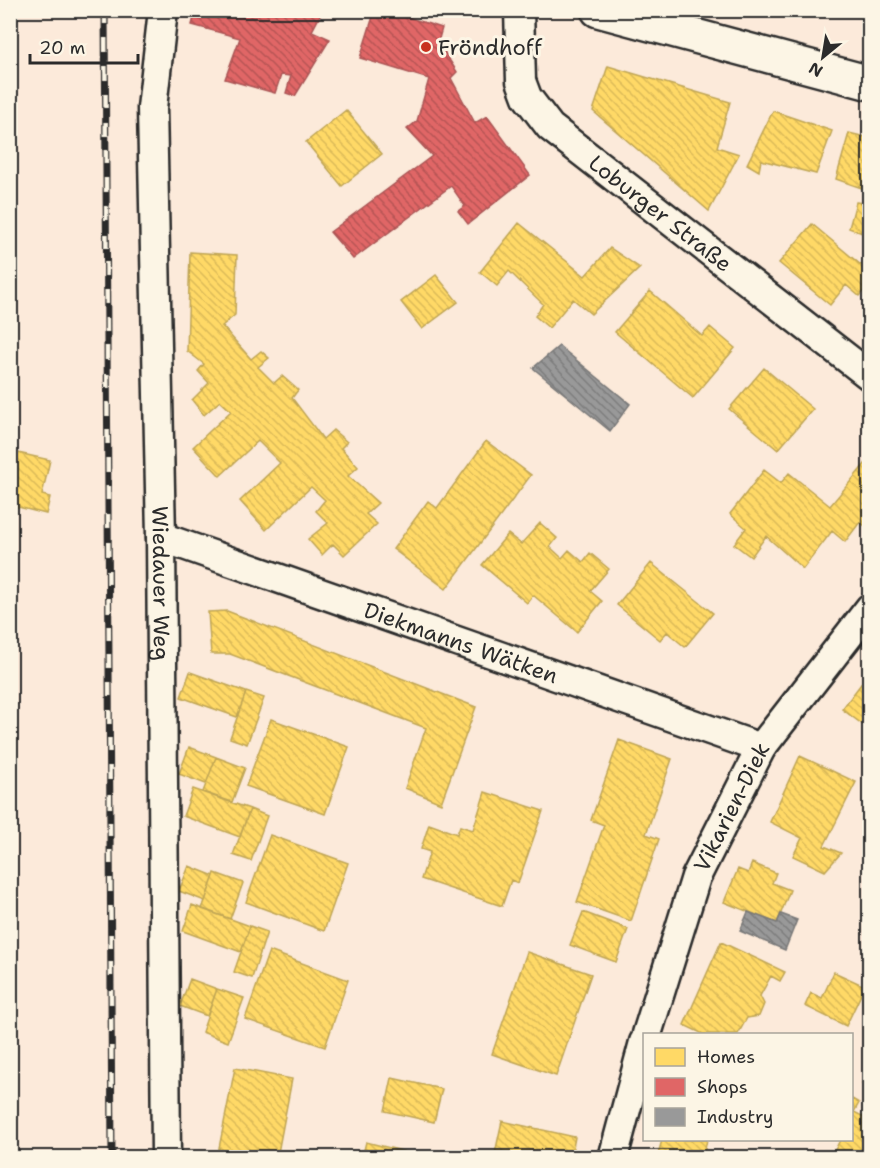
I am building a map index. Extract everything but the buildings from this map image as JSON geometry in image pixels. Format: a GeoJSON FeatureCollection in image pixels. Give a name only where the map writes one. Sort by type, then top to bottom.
{"type":"FeatureCollection","features":[{"type":"Feature","properties":{"kind":"street","name":"Wiedauer Weg"},"geometry":{"type":"LineString","coordinates":[[163,10],[152,108],[161,537],[166,1158]]}},
{"type":"Feature","properties":{"kind":"street","name":"Loburger Straße"},"geometry":{"type":"LineString","coordinates":[[519,10],[521,81],[527,97],[550,127],[870,376]]}},
{"type":"Feature","properties":{"kind":"street"},"geometry":{"type":"LineString","coordinates":[[598,10],[870,83]]}},
{"type":"Feature","properties":{"kind":"street","name":"Diekmanns Wätken"},"geometry":{"type":"LineString","coordinates":[[161,537],[761,748]]}},
{"type":"Feature","properties":{"kind":"street","name":"Vikarien-Diek"},"geometry":{"type":"LineString","coordinates":[[648,1033],[696,877],[761,748],[870,608]]}},
{"type":"Feature","properties":{"kind":"street"},"geometry":{"type":"LineString","coordinates":[[613,1158],[643,1049]]}},
{"type":"Feature","properties":{"kind":"railway"},"geometry":{"type":"LineString","coordinates":[[105,10],[112,1158]]}},
{"type":"Feature","properties":{"kind":"place","name":"Fröndhoff"},"geometry":{"type":"Point","coordinates":[426,47]}}]}
